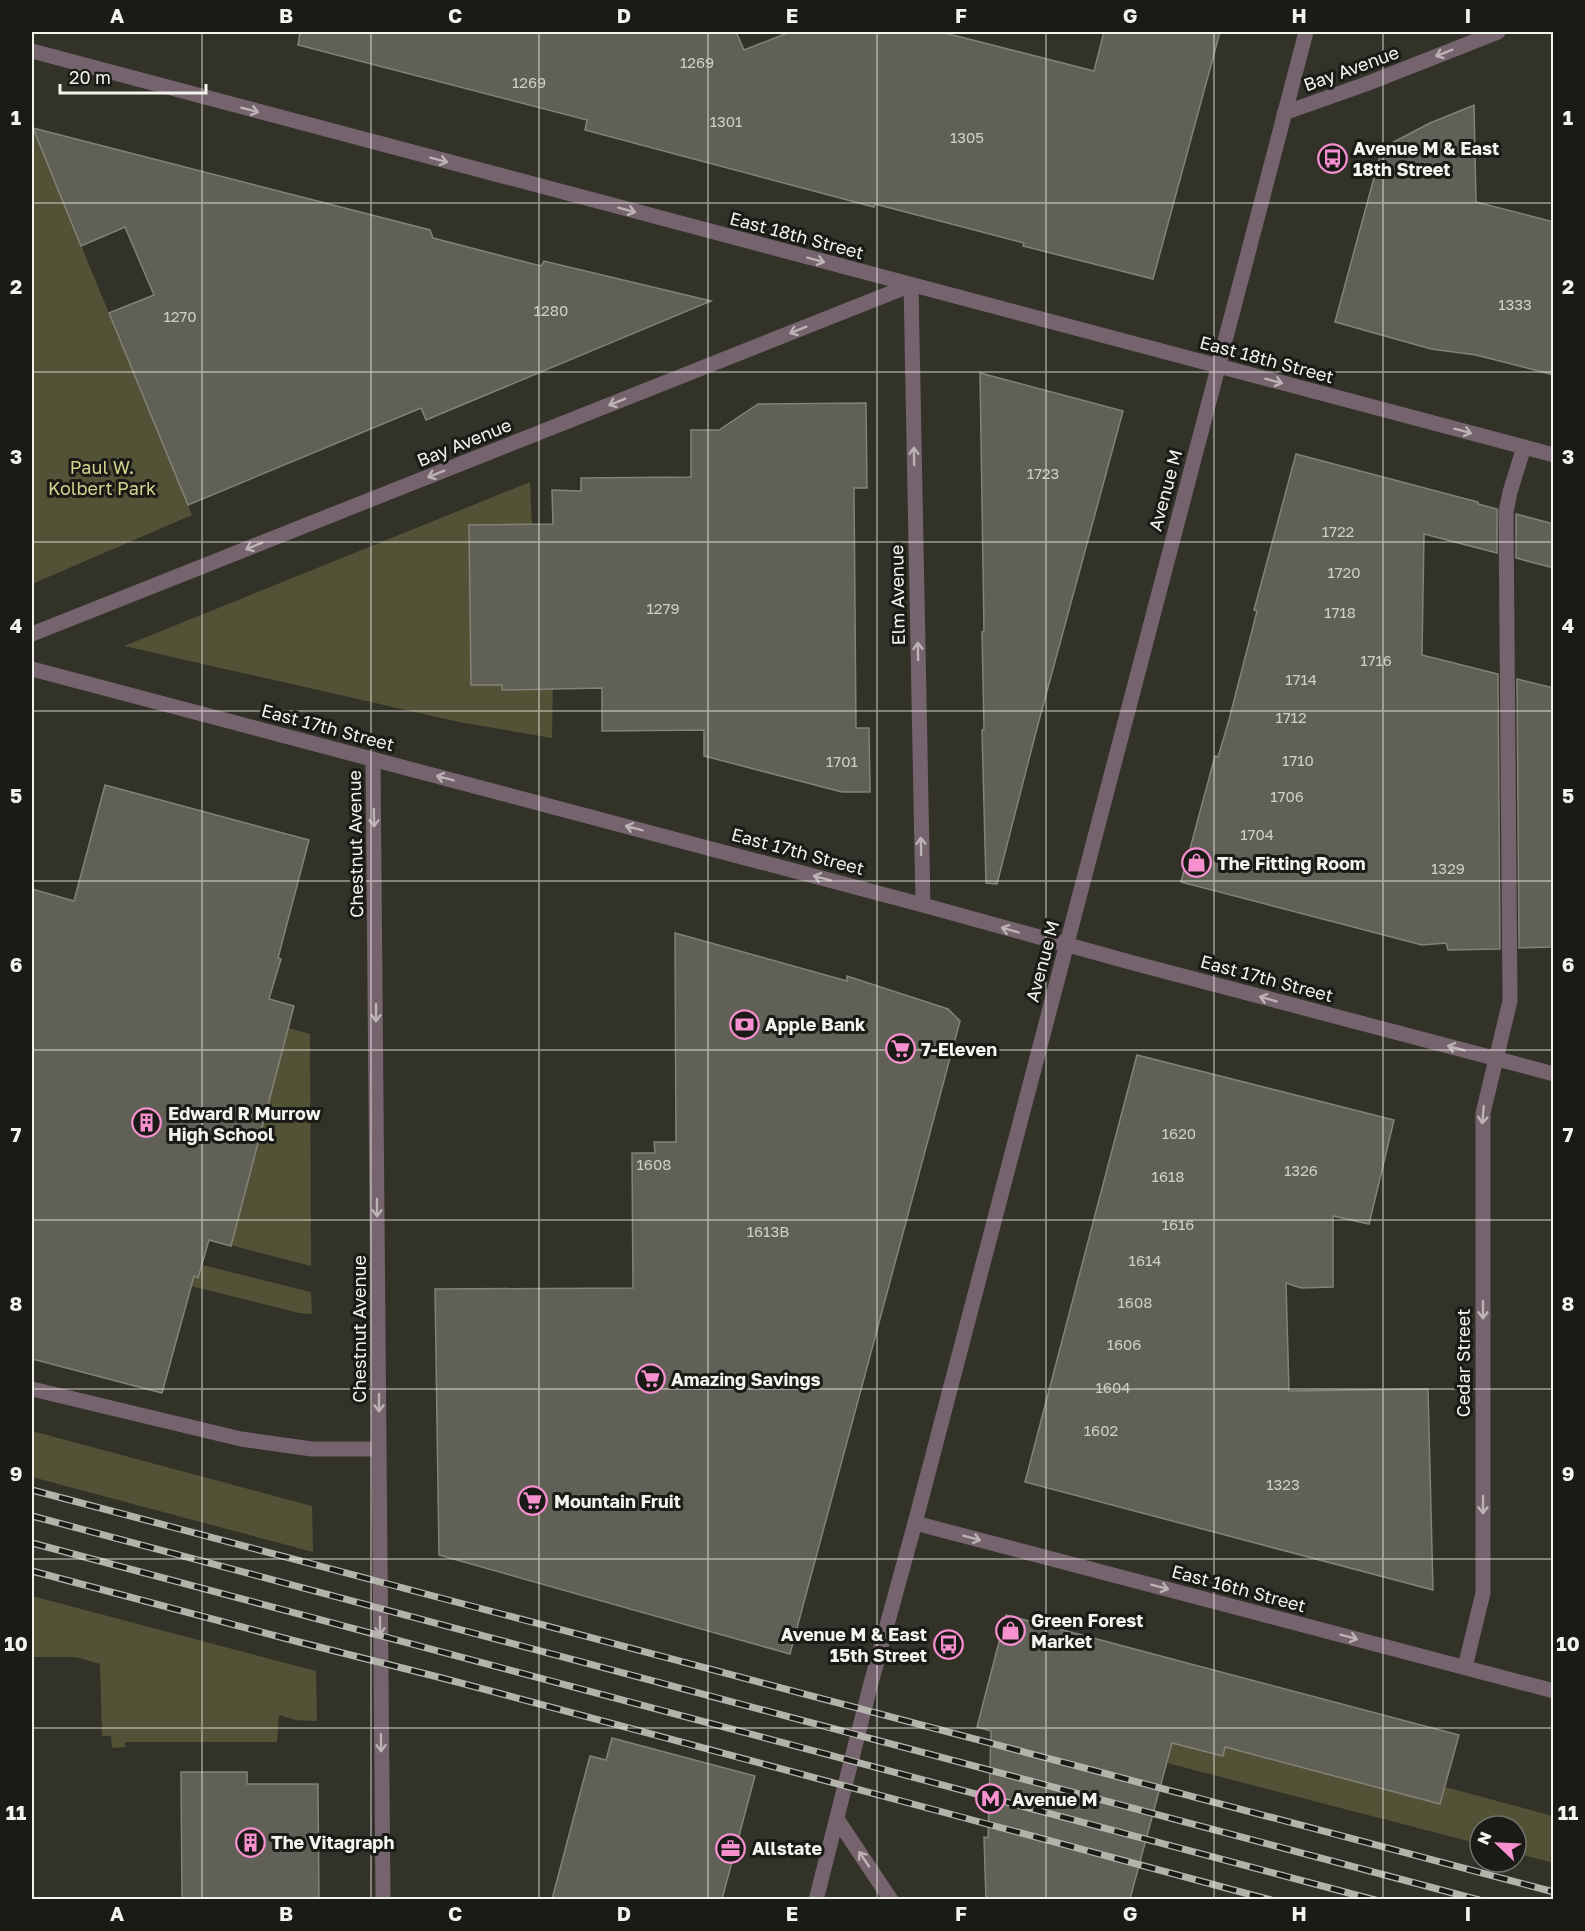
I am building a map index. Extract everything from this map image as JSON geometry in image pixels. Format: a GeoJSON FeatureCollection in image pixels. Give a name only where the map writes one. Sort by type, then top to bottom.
{"type":"FeatureCollection","features":[{"type":"Feature","properties":{"kind":"street","name":"Avenue M"},"geometry":{"type":"LineString","coordinates":[[816,1899],[1306,32]]}},
{"type":"Feature","properties":{"kind":"street","name":"Bay Avenue"},"geometry":{"type":"LineString","coordinates":[[1284,113],[1366,84],[1498,32]]}},
{"type":"Feature","properties":{"kind":"street","name":"East 18th Street"},"geometry":{"type":"LineString","coordinates":[[32,51],[1554,454]]}},
{"type":"Feature","properties":{"kind":"street","name":"Bay Avenue"},"geometry":{"type":"LineString","coordinates":[[32,634],[911,285]]}},
{"type":"Feature","properties":{"kind":"street","name":"Elm Avenue"},"geometry":{"type":"LineString","coordinates":[[911,285],[922,905]]}},
{"type":"Feature","properties":{"kind":"street","name":"Cedar Street"},"geometry":{"type":"LineString","coordinates":[[1466,1667],[1483,1593],[1483,1113],[1510,1000],[1506,512],[1509,492],[1524,447]]}},
{"type":"Feature","properties":{"kind":"street","name":"East 17th Street"},"geometry":{"type":"LineString","coordinates":[[32,669],[1554,1074]]}},
{"type":"Feature","properties":{"kind":"street","name":"Chestnut Avenue"},"geometry":{"type":"LineString","coordinates":[[374,759],[383,1899]]}},
{"type":"Feature","properties":{"kind":"street"},"geometry":{"type":"LineString","coordinates":[[32,1389],[241,1439],[312,1449],[379,1449]]}},
{"type":"Feature","properties":{"kind":"street","name":"East 16th Street"},"geometry":{"type":"LineString","coordinates":[[915,1523],[1554,1691]]}},
{"type":"Feature","properties":{"kind":"street"},"geometry":{"type":"LineString","coordinates":[[837,1819],[891,1899]]}},
{"type":"Feature","properties":{"kind":"green space","name":"Paul W. Kolbert Park"},"geometry":{"type":"Polygon","coordinates":[[[32,132],[36,136],[192,515],[32,584],[32,132]]]}},
{"type":"Feature","properties":{"kind":"green space"},"geometry":{"type":"Polygon","coordinates":[[[530,482],[532,525],[469,525],[471,685],[502,685],[553,678],[552,738],[459,722],[124,646],[530,482]]]}},
{"type":"Feature","properties":{"kind":"green space"},"geometry":{"type":"Polygon","coordinates":[[[264,1021],[310,1034],[311,1266],[207,1239],[264,1021]]]}},
{"type":"Feature","properties":{"kind":"green space"},"geometry":{"type":"Polygon","coordinates":[[[202,1265],[311,1292],[312,1314],[299,1313],[191,1286],[193,1276],[198,1277],[202,1265]]]}},
{"type":"Feature","properties":{"kind":"green space"},"geometry":{"type":"Polygon","coordinates":[[[32,1431],[312,1506],[313,1552],[32,1477],[32,1431]]]}},
{"type":"Feature","properties":{"kind":"green space"},"geometry":{"type":"Polygon","coordinates":[[[32,1596],[316,1671],[317,1721],[296,1720],[279,1715],[277,1742],[125,1742],[125,1747],[112,1748],[111,1736],[102,1736],[100,1664],[76,1657],[32,1657],[32,1596]]]}},
{"type":"Feature","properties":{"kind":"green space"},"geometry":{"type":"Polygon","coordinates":[[[1172,1743],[1222,1756],[1225,1747],[1439,1804],[1445,1787],[1553,1816],[1553,1863],[1528,1856],[1528,1814],[1468,1814],[1468,1841],[1167,1763],[1172,1743]]]}},
{"type":"Feature","properties":{"kind":"building"},"geometry":{"type":"Polygon","coordinates":[[[300,32],[736,32],[744,50],[790,32],[941,32],[1094,71],[1104,32],[1220,32],[1153,279],[1023,246],[1024,243],[875,204],[874,207],[585,130],[587,120],[298,45],[300,32]]]}},
{"type":"Feature","properties":{"kind":"building"},"geometry":{"type":"Polygon","coordinates":[[[1474,105],[1476,202],[1554,222],[1554,375],[1476,355],[1431,349],[1335,322],[1382,148],[1430,123],[1474,105]]]}},
{"type":"Feature","properties":{"kind":"building"},"geometry":{"type":"Polygon","coordinates":[[[33,128],[430,230],[433,238],[541,266],[544,261],[711,301],[426,420],[421,408],[188,505],[109,313],[154,295],[125,227],[81,246],[33,128]]]}},
{"type":"Feature","properties":{"kind":"building"},"geometry":{"type":"Polygon","coordinates":[[[980,373],[1123,411],[997,884],[986,883],[982,730],[984,729],[982,632],[984,631],[980,373]]]}},
{"type":"Feature","properties":{"kind":"building"},"geometry":{"type":"Polygon","coordinates":[[[866,403],[867,488],[854,488],[856,728],[869,728],[870,792],[842,792],[704,756],[704,730],[602,731],[602,688],[502,690],[502,685],[471,685],[469,525],[553,524],[552,490],[581,491],[581,478],[691,477],[691,430],[719,430],[758,404],[866,403]]]}},
{"type":"Feature","properties":{"kind":"building"},"geometry":{"type":"Polygon","coordinates":[[[1296,454],[1497,509],[1497,553],[1424,534],[1422,655],[1498,674],[1500,949],[1448,950],[1446,943],[1422,945],[1181,882],[1215,756],[1218,757],[1229,720],[1257,611],[1254,610],[1296,454]]]}},
{"type":"Feature","properties":{"kind":"building"},"geometry":{"type":"Polygon","coordinates":[[[1516,514],[1554,524],[1554,568],[1516,558],[1516,514]]]}},
{"type":"Feature","properties":{"kind":"building"},"geometry":{"type":"Polygon","coordinates":[[[1517,679],[1554,688],[1554,947],[1519,948],[1517,679]]]}},
{"type":"Feature","properties":{"kind":"building","name":"Edward R Murrow High School"},"geometry":{"type":"Polygon","coordinates":[[[105,785],[309,840],[278,958],[281,959],[269,999],[294,1006],[231,1246],[209,1240],[198,1278],[194,1276],[162,1393],[32,1359],[32,889],[74,901],[105,785]]]}},
{"type":"Feature","properties":{"kind":"building"},"geometry":{"type":"Polygon","coordinates":[[[675,933],[847,981],[847,976],[948,1009],[960,1021],[790,1654],[439,1555],[435,1289],[633,1288],[632,1153],[655,1153],[654,1142],[676,1142],[675,933]]]}},
{"type":"Feature","properties":{"kind":"building"},"geometry":{"type":"Polygon","coordinates":[[[1137,1055],[1394,1120],[1369,1224],[1333,1216],[1333,1287],[1301,1288],[1286,1283],[1289,1391],[1428,1389],[1433,1590],[1025,1482],[1137,1055]]]}},
{"type":"Feature","properties":{"kind":"building"},"geometry":{"type":"Polygon","coordinates":[[[1006,1615],[1459,1735],[1440,1804],[1225,1747],[1223,1756],[1172,1743],[1130,1899],[986,1899],[984,1837],[988,1838],[991,1731],[977,1727],[1006,1615]]]}},
{"type":"Feature","properties":{"kind":"building"},"geometry":{"type":"Polygon","coordinates":[[[612,1738],[755,1776],[722,1899],[552,1899],[590,1756],[606,1760],[612,1738]]]}},
{"type":"Feature","properties":{"kind":"building","name":"The Vitagraph"},"geometry":{"type":"Polygon","coordinates":[[[181,1772],[247,1772],[247,1784],[318,1784],[319,1899],[182,1899],[181,1772]]]}},
{"type":"Feature","properties":{"kind":"railway"},"geometry":{"type":"LineString","coordinates":[[32,1490],[1554,1892]]}},
{"type":"Feature","properties":{"kind":"railway"},"geometry":{"type":"LineString","coordinates":[[32,1516],[1479,1900]]}},
{"type":"Feature","properties":{"kind":"railway"},"geometry":{"type":"LineString","coordinates":[[32,1543],[1375,1900]]}},
{"type":"Feature","properties":{"kind":"railway"},"geometry":{"type":"LineString","coordinates":[[32,1571],[442,1678],[1271,1900]]}},
{"type":"Feature","properties":{"kind":"place","name":"Avenue M & East 18th Street"},"geometry":{"type":"Point","coordinates":[1332,158]}},
{"type":"Feature","properties":{"kind":"place","name":"The Fitting Room"},"geometry":{"type":"Point","coordinates":[1196,863]}},
{"type":"Feature","properties":{"kind":"place","name":"Apple Bank"},"geometry":{"type":"Point","coordinates":[744,1024]}},
{"type":"Feature","properties":{"kind":"place","name":"7-Eleven"},"geometry":{"type":"Point","coordinates":[900,1049]}},
{"type":"Feature","properties":{"kind":"place","name":"Edward R Murrow High School"},"geometry":{"type":"Point","coordinates":[147,1123]}},
{"type":"Feature","properties":{"kind":"place","name":"Amazing Savings"},"geometry":{"type":"Point","coordinates":[650,1379]}},
{"type":"Feature","properties":{"kind":"place","name":"Mountain Fruit"},"geometry":{"type":"Point","coordinates":[533,1501]}},
{"type":"Feature","properties":{"kind":"place","name":"Green Forest Market"},"geometry":{"type":"Point","coordinates":[1010,1630]}},
{"type":"Feature","properties":{"kind":"place","name":"Avenue M & East 15th Street"},"geometry":{"type":"Point","coordinates":[948,1644]}},
{"type":"Feature","properties":{"kind":"place","name":"Avenue M"},"geometry":{"type":"Point","coordinates":[991,1799]}},
{"type":"Feature","properties":{"kind":"place","name":"The Vitagraph"},"geometry":{"type":"Point","coordinates":[250,1842]}},
{"type":"Feature","properties":{"kind":"place","name":"Allstate"},"geometry":{"type":"Point","coordinates":[731,1848]}}]}
